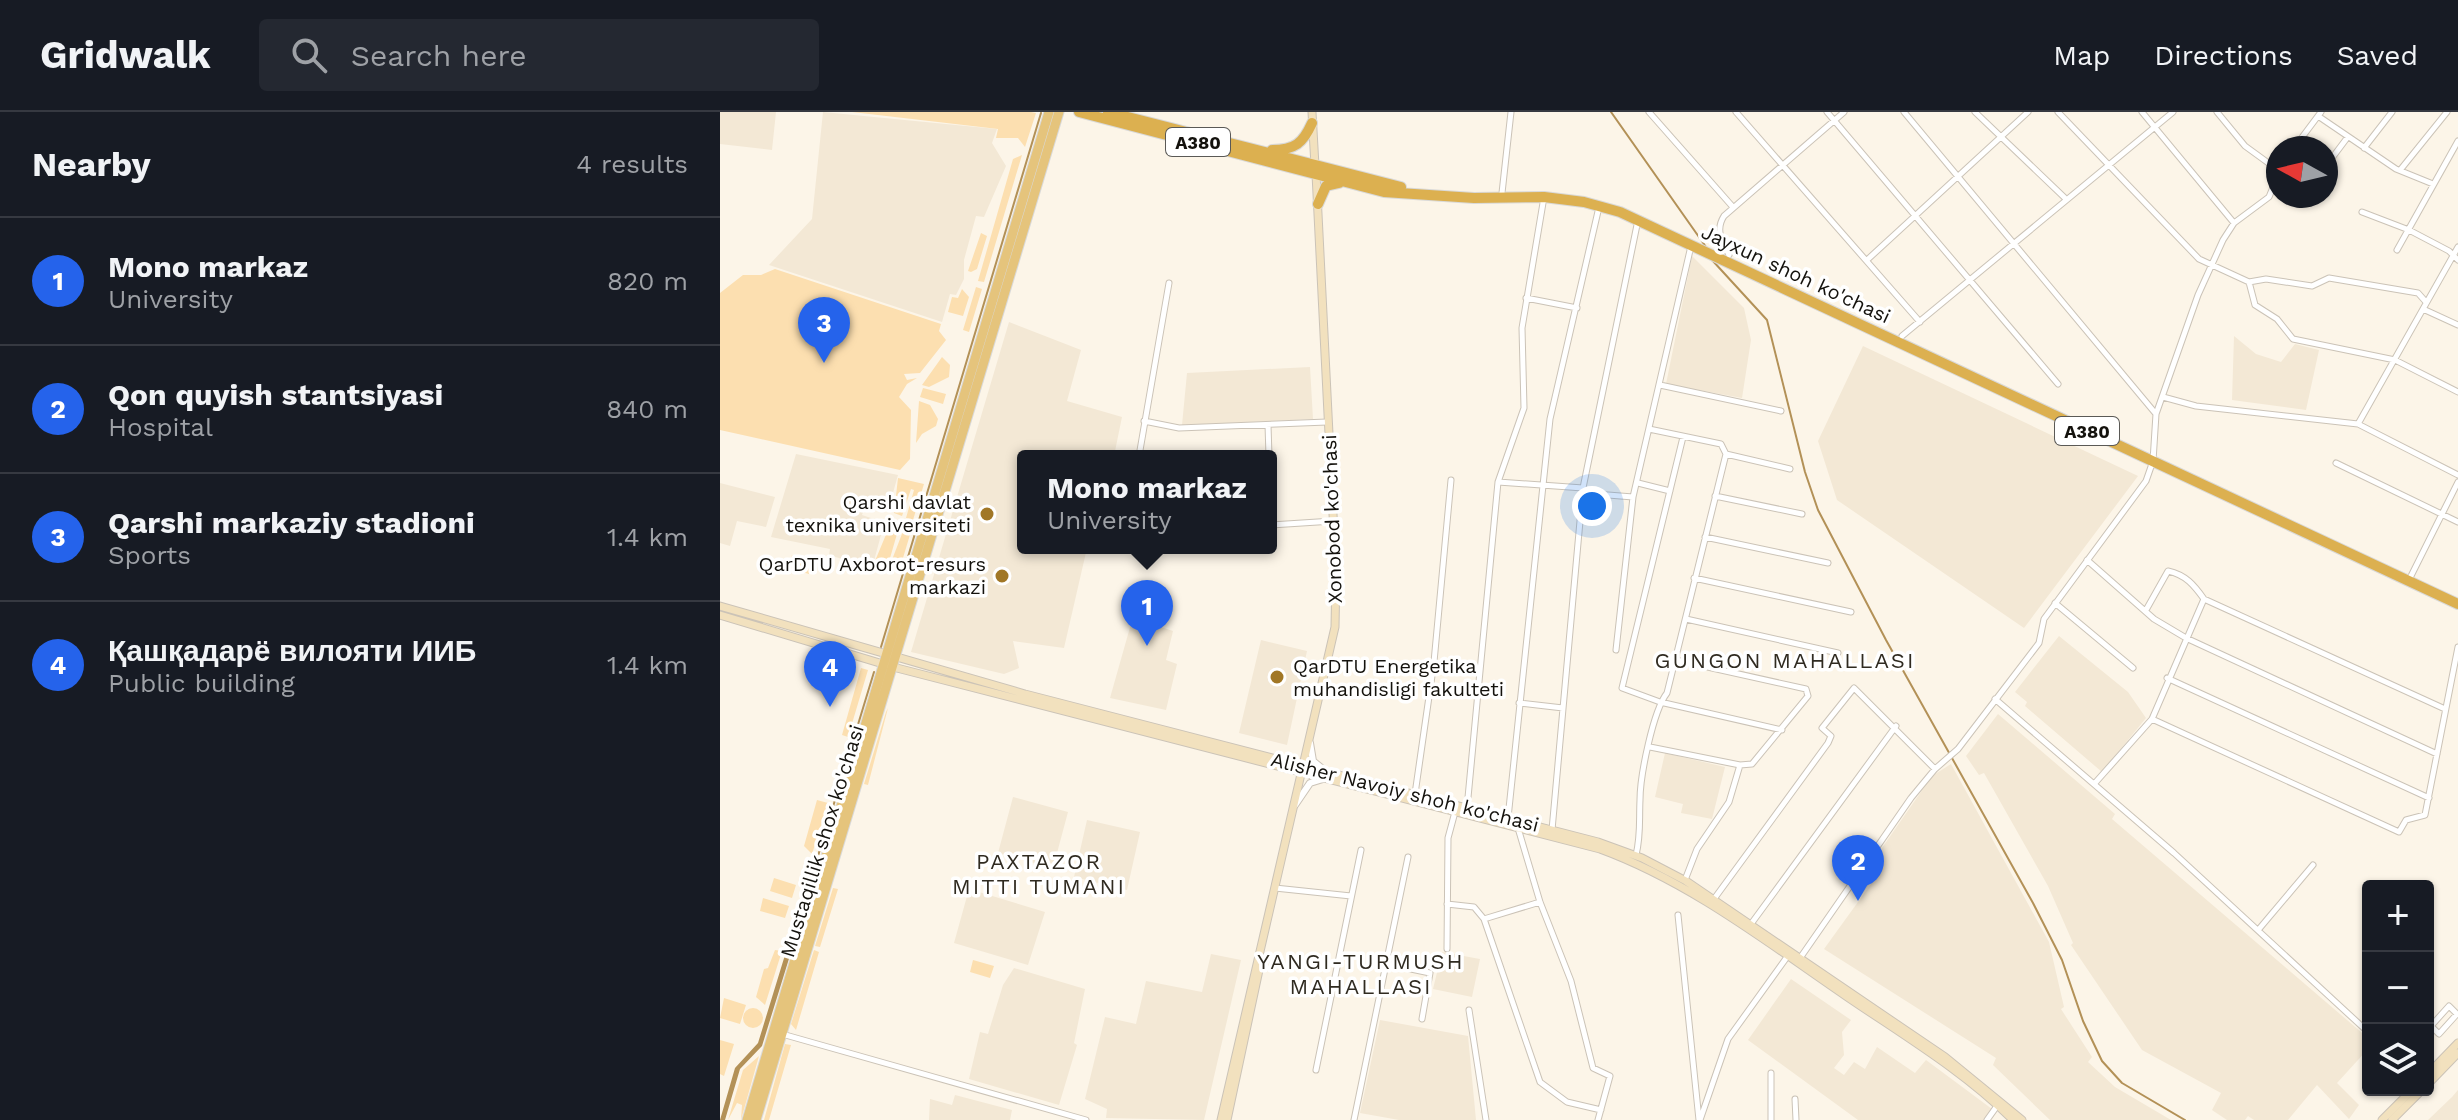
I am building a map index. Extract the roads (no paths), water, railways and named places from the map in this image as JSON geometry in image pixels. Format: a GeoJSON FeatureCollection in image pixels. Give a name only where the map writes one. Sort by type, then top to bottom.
{"type":"FeatureCollection","features":[{"type":"Feature","properties":{"kind":"highway","name":"Jayxun shoh ko'chasi"},"geometry":{"type":"LineString","coordinates":[[1079,112],[1390,186],[1569,194],[1603,200],[1717,257],[2411,576],[2458,601]]}},
{"type":"Feature","properties":{"kind":"highway","name":"Jayxun shoh ko'chasi"},"geometry":{"type":"LineString","coordinates":[[1108,112],[1260,150],[1360,186],[1427,197],[1544,197],[1599,205],[1638,219],[1729,255],[2458,601]]}},
{"type":"Feature","properties":{"kind":"highway"},"geometry":{"type":"LineString","coordinates":[[1260,150],[1292,149],[1304,141],[1312,118]]}},
{"type":"Feature","properties":{"kind":"highway"},"geometry":{"type":"LineString","coordinates":[[1318,204],[1321,193],[1332,183],[1360,186]]}},
{"type":"Feature","properties":{"kind":"main road","name":"Mustaqillik shox ko'chasi"},"geometry":{"type":"LineString","coordinates":[[944,479],[1049,112]]}},
{"type":"Feature","properties":{"kind":"main road","name":"Mustaqillik shox ko'chasi"},"geometry":{"type":"LineString","coordinates":[[756,1120],[778,1032],[889,661],[1059,112]]}},
{"type":"Feature","properties":{"kind":"main road","name":"Xonobod ko'chasi"},"geometry":{"type":"LineString","coordinates":[[1222,1119],[1335,627],[1333,521],[1312,118]]}},
{"type":"Feature","properties":{"kind":"main road","name":"Alisher Navoiy shoh ko'chasi"},"geometry":{"type":"LineString","coordinates":[[720,606],[889,661]]}},
{"type":"Feature","properties":{"kind":"main road","name":"Alisher Navoiy shoh ko'chasi"},"geometry":{"type":"LineString","coordinates":[[720,615],[1301,770],[1467,808],[1518,828],[1600,849],[1654,870],[1788,954],[1943,1063],[2013,1120]]}},
{"type":"Feature","properties":{"kind":"main road","name":"Alisher Navoiy shoh ko'chasi"},"geometry":{"type":"LineString","coordinates":[[1326,776],[1455,812],[1508,818],[1636,855],[1685,880],[1751,924],[1788,954]]}},
{"type":"Feature","properties":{"kind":"main road","name":"Alisher Navoiy shoh ko'chasi"},"geometry":{"type":"LineString","coordinates":[[1798,961],[1955,1064],[2022,1120]]}},
{"type":"Feature","properties":{"kind":"main road","name":"Mustaqillik shox ko'chasi"},"geometry":{"type":"LineString","coordinates":[[747,1120],[778,1032]]}},
{"type":"Feature","properties":{"kind":"main road"},"geometry":{"type":"LineString","coordinates":[[2434,1068],[2458,1043]]}},
{"type":"Feature","properties":{"kind":"main road"},"geometry":{"type":"LineString","coordinates":[[2434,1078],[2458,1053]]}},
{"type":"Feature","properties":{"kind":"main road"},"geometry":{"type":"LineString","coordinates":[[2382,1120],[2406,1096]]}},
{"type":"Feature","properties":{"kind":"main road"},"geometry":{"type":"LineString","coordinates":[[2392,1120],[2416,1096]]}},
{"type":"Feature","properties":{"kind":"street"},"geometry":{"type":"LineString","coordinates":[[1502,193],[1511,112]]}},
{"type":"Feature","properties":{"kind":"street"},"geometry":{"type":"LineString","coordinates":[[1649,112],[1732,206]]}},
{"type":"Feature","properties":{"kind":"street"},"geometry":{"type":"LineString","coordinates":[[1736,112],[1920,322]]}},
{"type":"Feature","properties":{"kind":"street"},"geometry":{"type":"LineString","coordinates":[[1827,112],[2058,384]]}},
{"type":"Feature","properties":{"kind":"street"},"geometry":{"type":"LineString","coordinates":[[1729,255],[1718,224],[1732,206],[1844,112]]}},
{"type":"Feature","properties":{"kind":"street"},"geometry":{"type":"LineString","coordinates":[[1904,112],[2156,414]]}},
{"type":"Feature","properties":{"kind":"street"},"geometry":{"type":"LineString","coordinates":[[1975,112],[2066,199]]}},
{"type":"Feature","properties":{"kind":"street"},"geometry":{"type":"LineString","coordinates":[[1867,260],[2028,112]]}},
{"type":"Feature","properties":{"kind":"street"},"geometry":{"type":"LineString","coordinates":[[2058,112],[2111,163],[2199,259],[2212,267],[2249,282],[2266,279],[2312,286],[2329,278],[2418,293],[2426,302]]}},
{"type":"Feature","properties":{"kind":"street"},"geometry":{"type":"LineString","coordinates":[[2142,112],[2234,223]]}},
{"type":"Feature","properties":{"kind":"street"},"geometry":{"type":"LineString","coordinates":[[1902,336],[2173,112]]}},
{"type":"Feature","properties":{"kind":"street"},"geometry":{"type":"LineString","coordinates":[[2217,112],[2245,146],[2266,163]]}},
{"type":"Feature","properties":{"kind":"street"},"geometry":{"type":"LineString","coordinates":[[2364,148],[2392,112]]}},
{"type":"Feature","properties":{"kind":"street"},"geometry":{"type":"LineString","coordinates":[[2401,169],[2447,112]]}},
{"type":"Feature","properties":{"kind":"street"},"geometry":{"type":"LineString","coordinates":[[2303,136],[2320,114],[2364,148],[2433,184]]}},
{"type":"Feature","properties":{"kind":"street"},"geometry":{"type":"LineString","coordinates":[[2338,149],[2347,137]]}},
{"type":"Feature","properties":{"kind":"street"},"geometry":{"type":"LineString","coordinates":[[2397,250],[2458,141]]}},
{"type":"Feature","properties":{"kind":"street"},"geometry":{"type":"LineString","coordinates":[[1467,808],[1498,482],[1524,408],[1521,342],[1544,197]]}},
{"type":"Feature","properties":{"kind":"street"},"geometry":{"type":"LineString","coordinates":[[1798,961],[1935,769],[1958,749],[2039,643],[2044,619],[2132,502],[2153,458],[2156,414],[2198,295],[2234,223],[2266,199]]}},
{"type":"Feature","properties":{"kind":"street"},"geometry":{"type":"LineString","coordinates":[[1508,818],[1540,486],[1550,419],[1599,205]]}},
{"type":"Feature","properties":{"kind":"street"},"geometry":{"type":"LineString","coordinates":[[2362,212],[2409,230],[2449,251],[2455,259]]}},
{"type":"Feature","properties":{"kind":"street"},"geometry":{"type":"LineString","coordinates":[[1552,830],[1583,490],[1638,219]]}},
{"type":"Feature","properties":{"kind":"street"},"geometry":{"type":"LineString","coordinates":[[1616,650],[1633,497],[1692,242]]}},
{"type":"Feature","properties":{"kind":"street"},"geometry":{"type":"LineString","coordinates":[[2358,424],[2426,302],[2455,259],[2458,247]]}},
{"type":"Feature","properties":{"kind":"street"},"geometry":{"type":"LineString","coordinates":[[2249,282],[2255,305],[2277,319],[2293,339],[2395,360],[2458,392]]}},
{"type":"Feature","properties":{"kind":"street"},"geometry":{"type":"LineString","coordinates":[[1140,450],[1169,283]]}},
{"type":"Feature","properties":{"kind":"street"},"geometry":{"type":"LineString","coordinates":[[1526,298],[1577,308]]}},
{"type":"Feature","properties":{"kind":"street"},"geometry":{"type":"LineString","coordinates":[[2423,309],[2458,325]]}},
{"type":"Feature","properties":{"kind":"street"},"geometry":{"type":"LineString","coordinates":[[1660,385],[1781,411]]}},
{"type":"Feature","properties":{"kind":"street"},"geometry":{"type":"LineString","coordinates":[[2163,397],[2196,406],[2358,424],[2458,475]]}},
{"type":"Feature","properties":{"kind":"street"},"geometry":{"type":"LineString","coordinates":[[1144,421],[1179,428],[1327,422]]}},
{"type":"Feature","properties":{"kind":"street"},"geometry":{"type":"LineString","coordinates":[[1268,425],[1269,450]]}},
{"type":"Feature","properties":{"kind":"street"},"geometry":{"type":"LineString","coordinates":[[1636,855],[1642,824],[1639,799],[1660,702],[1667,693],[1676,660],[1726,454],[1721,444],[1649,429]]}},
{"type":"Feature","properties":{"kind":"street"},"geometry":{"type":"LineString","coordinates":[[1683,437],[1622,688],[1660,702],[1782,730]]}},
{"type":"Feature","properties":{"kind":"street"},"geometry":{"type":"LineString","coordinates":[[1726,454],[1790,469]]}},
{"type":"Feature","properties":{"kind":"street"},"geometry":{"type":"LineString","coordinates":[[2336,463],[2458,522]]}},
{"type":"Feature","properties":{"kind":"street"},"geometry":{"type":"LineString","coordinates":[[1415,794],[1434,662],[1451,480]]}},
{"type":"Feature","properties":{"kind":"street"},"geometry":{"type":"LineString","coordinates":[[1498,482],[1633,497]]}},
{"type":"Feature","properties":{"kind":"street"},"geometry":{"type":"LineString","coordinates":[[2411,576],[2458,482]]}},
{"type":"Feature","properties":{"kind":"street"},"geometry":{"type":"LineString","coordinates":[[1638,483],[1670,491]]}},
{"type":"Feature","properties":{"kind":"street"},"geometry":{"type":"LineString","coordinates":[[1715,496],[1802,514]]}},
{"type":"Feature","properties":{"kind":"street"},"geometry":{"type":"LineString","coordinates":[[1277,525],[1333,521]]}},
{"type":"Feature","properties":{"kind":"street"},"geometry":{"type":"LineString","coordinates":[[1705,537],[1828,563]]}},
{"type":"Feature","properties":{"kind":"street"},"geometry":{"type":"LineString","coordinates":[[2087,560],[2146,610],[2186,638],[2437,754]]}},
{"type":"Feature","properties":{"kind":"street"},"geometry":{"type":"LineString","coordinates":[[2146,610],[2168,571],[2191,580],[2204,599],[2445,709]]}},
{"type":"Feature","properties":{"kind":"street"},"geometry":{"type":"LineString","coordinates":[[1694,578],[1851,612]]}},
{"type":"Feature","properties":{"kind":"street"},"geometry":{"type":"LineString","coordinates":[[2095,783],[2152,719],[2167,678],[2204,599]]}},
{"type":"Feature","properties":{"kind":"street"},"geometry":{"type":"LineString","coordinates":[[2055,603],[2133,668]]}},
{"type":"Feature","properties":{"kind":"street"},"geometry":{"type":"LineString","coordinates":[[1686,619],[1838,653]]}},
{"type":"Feature","properties":{"kind":"street"},"geometry":{"type":"LineString","coordinates":[[2152,719],[2399,832],[2406,820],[2425,815],[2458,647]]}},
{"type":"Feature","properties":{"kind":"street"},"geometry":{"type":"LineString","coordinates":[[1650,747],[1740,765],[1759,760],[1808,696],[1806,689],[1676,660]]}},
{"type":"Feature","properties":{"kind":"street"},"geometry":{"type":"LineString","coordinates":[[2167,678],[2429,798]]}},
{"type":"Feature","properties":{"kind":"street"},"geometry":{"type":"LineString","coordinates":[[1714,899],[1828,743],[1831,736],[1822,728],[1854,688],[1896,726],[1935,769]]}},
{"type":"Feature","properties":{"kind":"street"},"geometry":{"type":"LineString","coordinates":[[1995,699],[2259,929],[2362,1026]]}},
{"type":"Feature","properties":{"kind":"street"},"geometry":{"type":"LineString","coordinates":[[1519,703],[1563,708]]}},
{"type":"Feature","properties":{"kind":"street"},"geometry":{"type":"LineString","coordinates":[[1751,924],[1896,726]]}},
{"type":"Feature","properties":{"kind":"street"},"geometry":{"type":"LineString","coordinates":[[1293,809],[1310,783],[1326,776],[1313,761],[1310,735]]}},
{"type":"Feature","properties":{"kind":"street"},"geometry":{"type":"LineString","coordinates":[[1685,880],[1697,849],[1729,802],[1740,765]]}},
{"type":"Feature","properties":{"kind":"street"},"geometry":{"type":"LineString","coordinates":[[1447,949],[1448,838],[1455,812]]}},
{"type":"Feature","properties":{"kind":"street"},"geometry":{"type":"LineString","coordinates":[[1518,828],[1540,902],[1571,981],[1593,1068],[1610,1076],[1598,1120]]}},
{"type":"Feature","properties":{"kind":"street"},"geometry":{"type":"LineString","coordinates":[[1316,1070],[1361,850]]}},
{"type":"Feature","properties":{"kind":"street"},"geometry":{"type":"LineString","coordinates":[[1354,1120],[1408,857]]}},
{"type":"Feature","properties":{"kind":"street"},"geometry":{"type":"LineString","coordinates":[[2259,929],[2313,865]]}},
{"type":"Feature","properties":{"kind":"street"},"geometry":{"type":"LineString","coordinates":[[1275,888],[1351,896]]}},
{"type":"Feature","properties":{"kind":"street"},"geometry":{"type":"LineString","coordinates":[[1484,919],[1540,902]]}},
{"type":"Feature","properties":{"kind":"street"},"geometry":{"type":"LineString","coordinates":[[1447,904],[1474,907],[1484,919],[1540,1082],[1567,1102],[1601,1110]]}},
{"type":"Feature","properties":{"kind":"street"},"geometry":{"type":"LineString","coordinates":[[1678,915],[1700,1120]]}},
{"type":"Feature","properties":{"kind":"street"},"geometry":{"type":"LineString","coordinates":[[1700,1120],[1728,1039],[1788,954]]}},
{"type":"Feature","properties":{"kind":"street"},"geometry":{"type":"LineString","coordinates":[[1387,964],[1430,973],[1422,1019]]}},
{"type":"Feature","properties":{"kind":"street"},"geometry":{"type":"LineString","coordinates":[[2449,1006],[2457,1014],[2439,1034],[2431,1026],[2449,1006]]}},
{"type":"Feature","properties":{"kind":"street"},"geometry":{"type":"LineString","coordinates":[[1469,1010],[1486,1120]]}},
{"type":"Feature","properties":{"kind":"street"},"geometry":{"type":"LineString","coordinates":[[778,1032],[1086,1120]]}},
{"type":"Feature","properties":{"kind":"street"},"geometry":{"type":"LineString","coordinates":[[1771,1073],[1771,1120]]}},
{"type":"Feature","properties":{"kind":"street"},"geometry":{"type":"LineString","coordinates":[[1795,1099],[1796,1120]]}},
{"type":"Feature","properties":{"kind":"street"},"geometry":{"type":"LineString","coordinates":[[1987,1120],[1998,1105]]}},
{"type":"Feature","properties":{"kind":"waterway"},"geometry":{"type":"LineString","coordinates":[[1611,112],[1706,247]]}},
{"type":"Feature","properties":{"kind":"waterway"},"geometry":{"type":"LineString","coordinates":[[881,647],[1041,113]]}},
{"type":"Feature","properties":{"kind":"waterway"},"geometry":{"type":"LineString","coordinates":[[1712,260],[1767,320],[1805,472],[1818,510],[1886,640],[2033,903],[2062,960],[2083,1021],[2102,1061],[2122,1083],[2185,1120]]}},
{"type":"Feature","properties":{"kind":"waterway"},"geometry":{"type":"LineString","coordinates":[[811,879],[874,672]]}},
{"type":"Feature","properties":{"kind":"waterway"},"geometry":{"type":"LineString","coordinates":[[805,896],[809,886]]}},
{"type":"Feature","properties":{"kind":"place","name":"Qarshi markaziy stadioni"},"geometry":{"type":"Point","coordinates":[824,363]}},
{"type":"Feature","properties":{"kind":"place","name":"Qarshi davlat texnika universiteti"},"geometry":{"type":"Point","coordinates":[987,514]}},
{"type":"Feature","properties":{"kind":"place","name":"QarDTU Axborot-resurs markazi"},"geometry":{"type":"Point","coordinates":[1002,576]}},
{"type":"Feature","properties":{"kind":"place","name":"Mono markaz"},"geometry":{"type":"Point","coordinates":[1147,646]}},
{"type":"Feature","properties":{"kind":"place","name":"QarDTU Energetika muhandisligi fakulteti"},"geometry":{"type":"Point","coordinates":[1277,677]}},
{"type":"Feature","properties":{"kind":"place","name":"Қашқадарё вилояти ИИБ"},"geometry":{"type":"Point","coordinates":[830,707]}},
{"type":"Feature","properties":{"kind":"place","name":"Qon quyish stantsiyasi"},"geometry":{"type":"Point","coordinates":[1858,901]}},
{"type":"Feature","properties":{"kind":"district","name":"GUNGON MAHALLASI"},"geometry":{"type":"Point","coordinates":[1785,660]}},
{"type":"Feature","properties":{"kind":"district","name":"PAXTAZOR MITTI TUMANI"},"geometry":{"type":"Point","coordinates":[1039,874]}},
{"type":"Feature","properties":{"kind":"district","name":"YANGI-TURMUSH MAHALLASI"},"geometry":{"type":"Point","coordinates":[1361,974]}}]}
